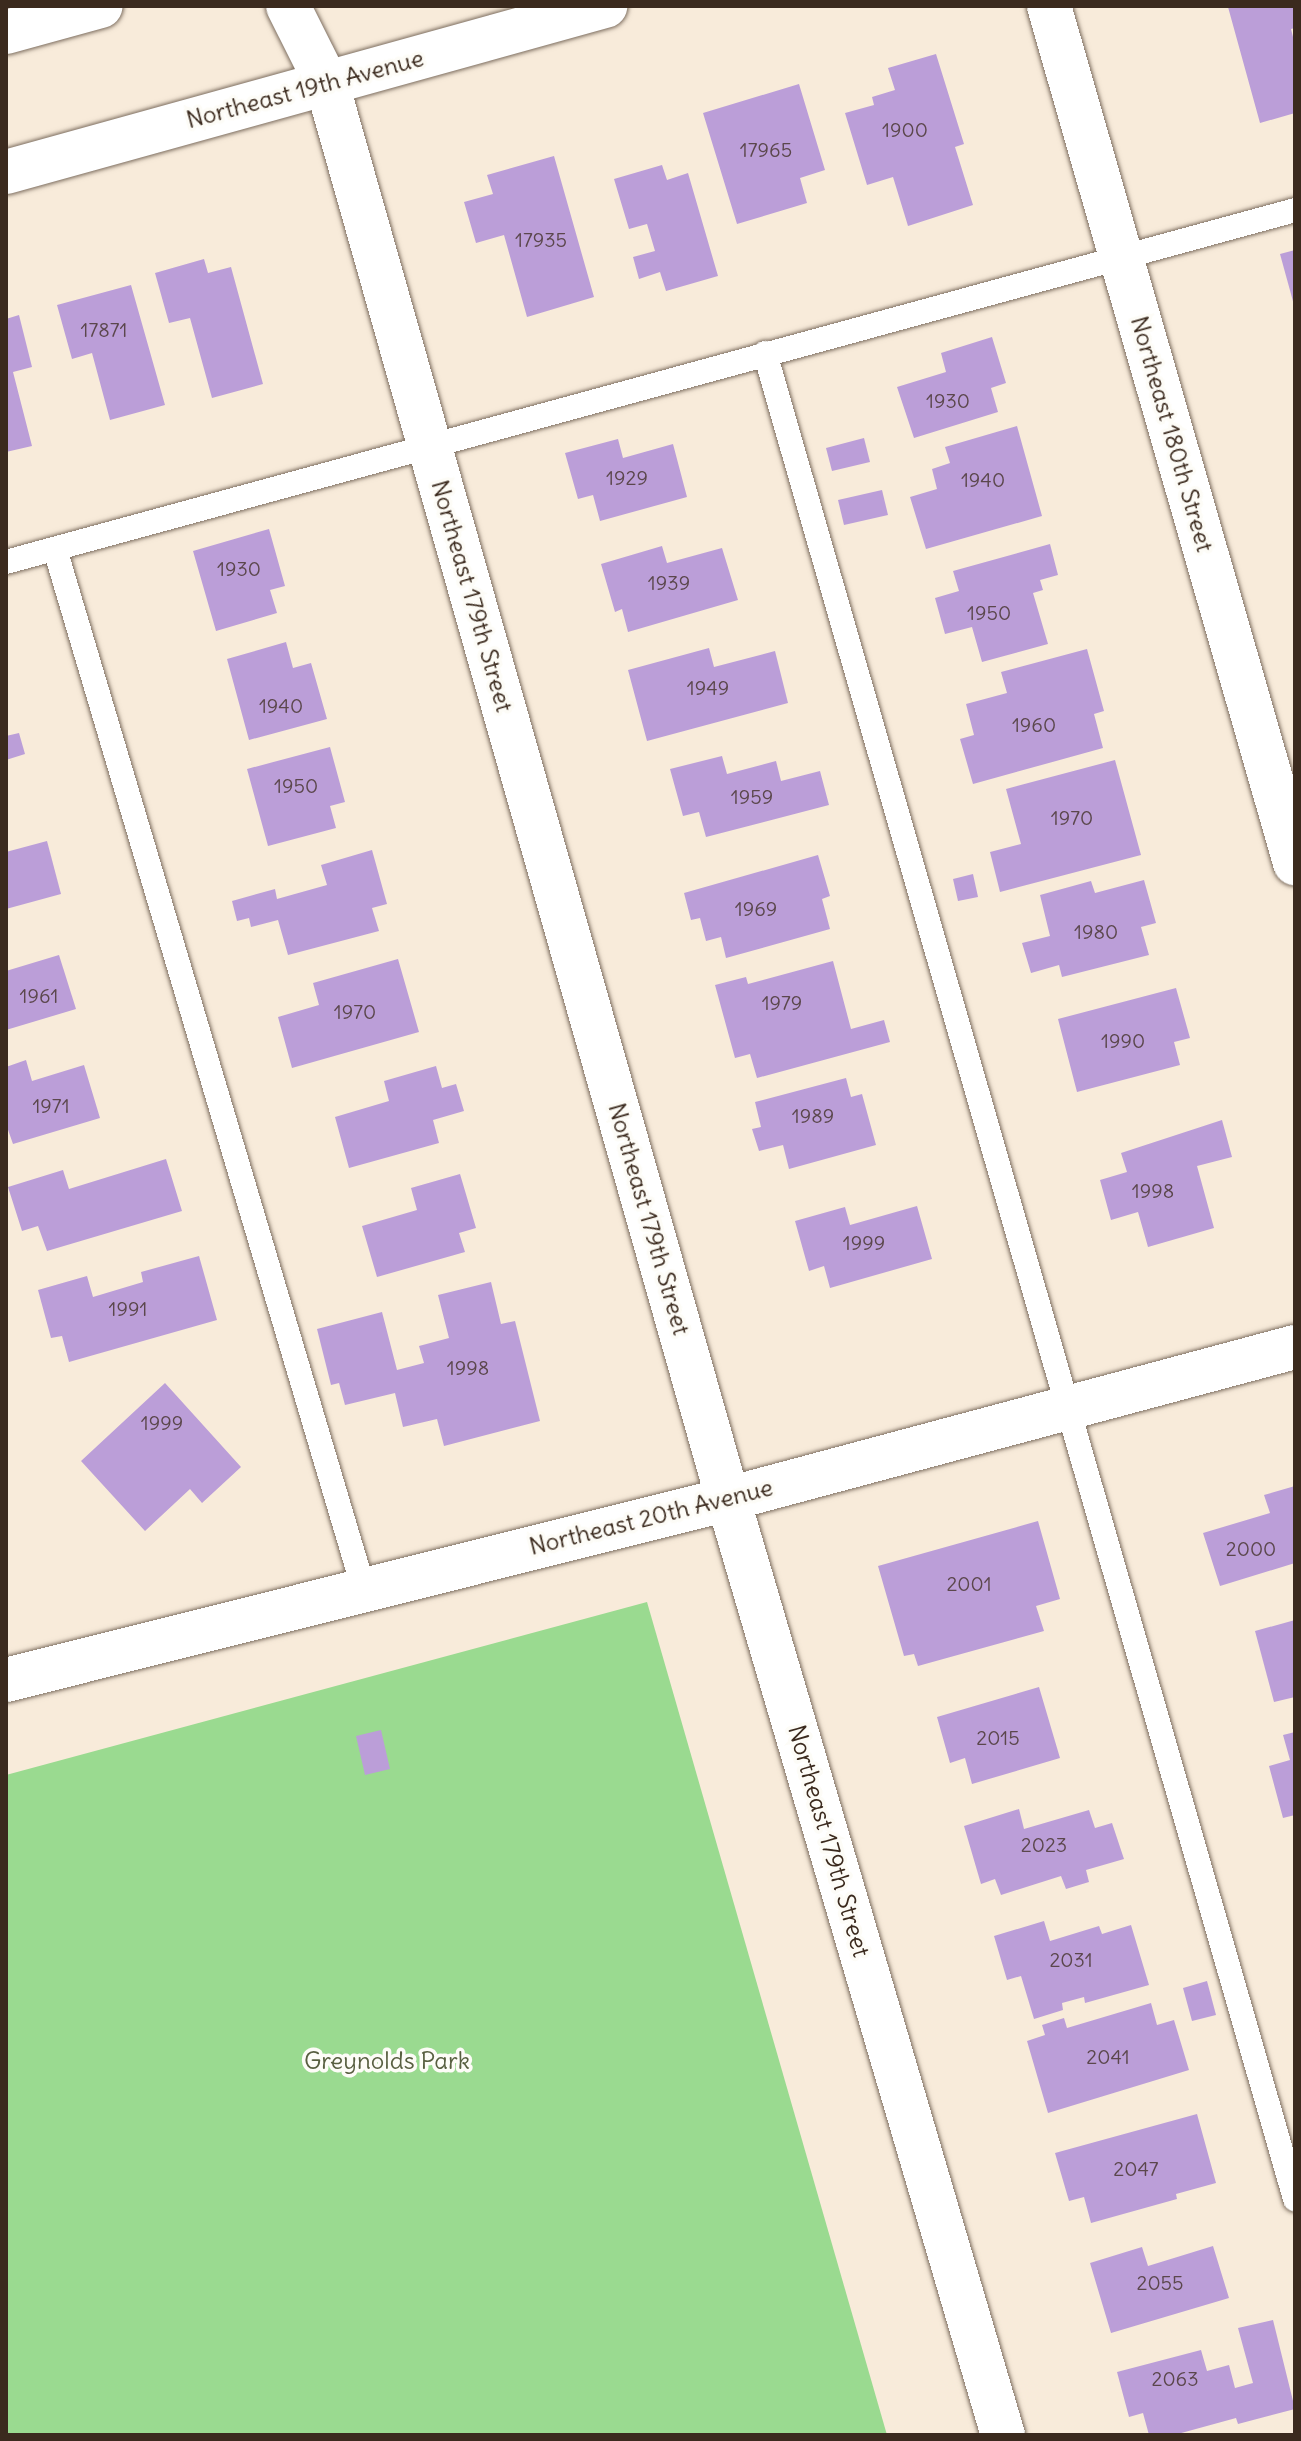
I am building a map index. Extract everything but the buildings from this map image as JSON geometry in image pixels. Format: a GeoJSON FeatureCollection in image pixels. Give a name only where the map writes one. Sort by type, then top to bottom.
{"type":"FeatureCollection","features":[{"type":"Feature","properties":{"kind":"street"},"geometry":{"type":"LineString","coordinates":[[6,32],[101,6]]}},
{"type":"Feature","properties":{"kind":"street","name":"Northeast 179th Street"},"geometry":{"type":"LineString","coordinates":[[288,6],[327,84],[728,1499],[1003,2435]]}},
{"type":"Feature","properties":{"kind":"street","name":"Northeast 19th Avenue"},"geometry":{"type":"LineString","coordinates":[[6,172],[605,6]]}},
{"type":"Feature","properties":{"kind":"street","name":"Northeast 180th Street"},"geometry":{"type":"LineString","coordinates":[[1049,6],[1295,863]]}},
{"type":"Feature","properties":{"kind":"street","name":"Northeast 20th Avenue"},"geometry":{"type":"LineString","coordinates":[[6,1680],[728,1499],[1295,1347]]}},
{"type":"Feature","properties":{"kind":"lane"},"geometry":{"type":"LineString","coordinates":[[6,562],[1295,210]]}},
{"type":"Feature","properties":{"kind":"lane"},"geometry":{"type":"LineString","coordinates":[[765,353],[1295,2199]]}},
{"type":"Feature","properties":{"kind":"lane"},"geometry":{"type":"LineString","coordinates":[[55,549],[364,1590]]}},
{"type":"Feature","properties":{"kind":"green space","name":"Greynolds Park"},"geometry":{"type":"Polygon","coordinates":[[[647,1602],[887,2435],[6,2435],[6,1775],[647,1602]]]}}]}
